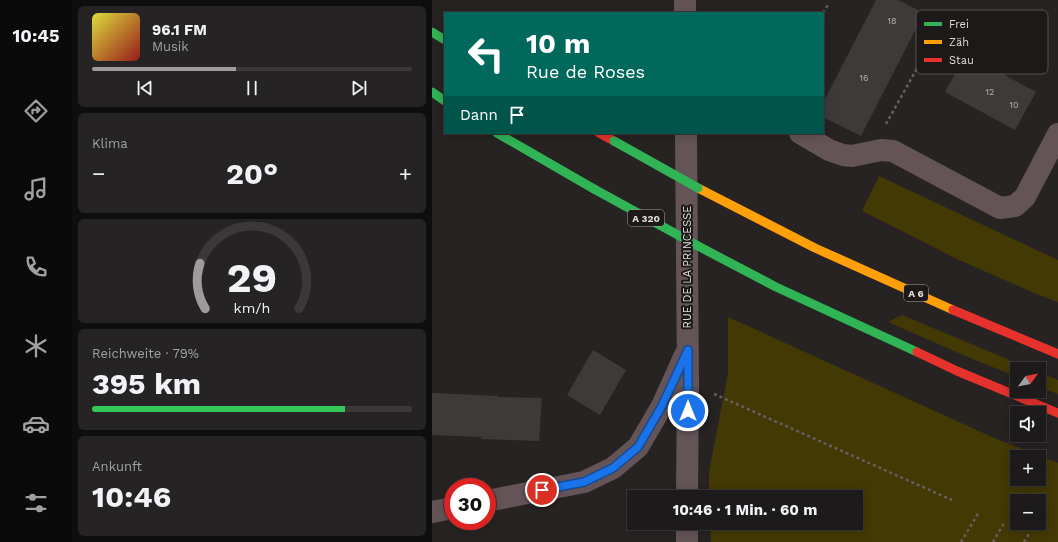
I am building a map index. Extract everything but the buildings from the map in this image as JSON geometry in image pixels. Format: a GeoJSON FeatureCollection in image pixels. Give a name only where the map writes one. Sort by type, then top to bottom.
{"type":"FeatureCollection","features":[{"type":"Feature","properties":{"kind":"highway"},"geometry":{"type":"LineString","coordinates":[[432,32],[444,39]]}},
{"type":"Feature","properties":{"kind":"highway"},"geometry":{"type":"LineString","coordinates":[[432,92],[444,100]]}},
{"type":"Feature","properties":{"kind":"highway","name":"A 320"},"geometry":{"type":"LineString","coordinates":[[499,134],[594,189],[776,287],[957,371],[1058,413]]}},
{"type":"Feature","properties":{"kind":"highway","name":"A 6"},"geometry":{"type":"LineString","coordinates":[[601,134],[776,229],[978,321],[1058,354]]}},
{"type":"Feature","properties":{"kind":"street"},"geometry":{"type":"LineString","coordinates":[[685,0],[685,12]]}},
{"type":"Feature","properties":{"kind":"street","name":"RUE DE LA PRINCESSE"},"geometry":{"type":"LineString","coordinates":[[686,134],[688,350],[687,490]]}},
{"type":"Feature","properties":{"kind":"street"},"geometry":{"type":"LineString","coordinates":[[802,134],[829,150],[843,155],[852,156],[881,150],[893,151],[1000,208],[1015,206],[1025,197],[1058,134]]}},
{"type":"Feature","properties":{"kind":"street"},"geometry":{"type":"LineString","coordinates":[[496,499],[584,482],[613,468],[638,447],[662,406],[688,350]]}},
{"type":"Feature","properties":{"kind":"street"},"geometry":{"type":"LineString","coordinates":[[432,512],[444,510]]}},
{"type":"Feature","properties":{"kind":"street"},"geometry":{"type":"LineString","coordinates":[[687,530],[687,542]]}},
{"type":"Feature","properties":{"kind":"path"},"geometry":{"type":"LineString","coordinates":[[824,12],[829,3]]}},
{"type":"Feature","properties":{"kind":"path"},"geometry":{"type":"LineString","coordinates":[[870,152],[916,70]]}},
{"type":"Feature","properties":{"kind":"path"},"geometry":{"type":"LineString","coordinates":[[688,382],[952,500]]}},
{"type":"Feature","properties":{"kind":"path"},"geometry":{"type":"LineString","coordinates":[[961,542],[979,512]]}},
{"type":"Feature","properties":{"kind":"path"},"geometry":{"type":"LineString","coordinates":[[992,542],[1004,523]]}},
{"type":"Feature","properties":{"kind":"path"},"geometry":{"type":"LineString","coordinates":[[1024,542],[1029,534]]}},
{"type":"Feature","properties":{"kind":"shaded area"},"geometry":{"type":"Polygon","coordinates":[[[879,176],[1058,260],[1058,302],[959,260],[862,211],[879,176]]]}},
{"type":"Feature","properties":{"kind":"shaded area"},"geometry":{"type":"Polygon","coordinates":[[[902,315],[1014,362],[1010,362],[1010,374],[963,355],[888,322],[902,315]]]}},
{"type":"Feature","properties":{"kind":"shaded area"},"geometry":{"type":"Polygon","coordinates":[[[728,317],[992,437],[1025,450],[1010,450],[1010,486],[1046,486],[1046,458],[1058,463],[1058,542],[711,542],[710,530],[863,530],[863,490],[709,490],[709,472],[728,373],[728,317]]]}},
{"type":"Feature","properties":{"kind":"shaded area"},"geometry":{"type":"Polygon","coordinates":[[[1046,375],[1058,380],[1058,394],[1046,390],[1046,375]]]}},
{"type":"Feature","properties":{"kind":"traffic: fast"},"geometry":{"type":"LineString","coordinates":[[432,32],[444,39]]}},
{"type":"Feature","properties":{"kind":"traffic: fast"},"geometry":{"type":"LineString","coordinates":[[432,92],[444,100]]}},
{"type":"Feature","properties":{"kind":"traffic: fast"},"geometry":{"type":"LineString","coordinates":[[499,134],[594,189]]}},
{"type":"Feature","properties":{"kind":"traffic: fast"},"geometry":{"type":"LineString","coordinates":[[614,141],[698,188]]}},
{"type":"Feature","properties":{"kind":"traffic: fast"},"geometry":{"type":"LineString","coordinates":[[594,189],[698,246]]}},
{"type":"Feature","properties":{"kind":"traffic: fast"},"geometry":{"type":"LineString","coordinates":[[698,246],[776,287],[917,352]]}},
{"type":"Feature","properties":{"kind":"traffic: slow"},"geometry":{"type":"LineString","coordinates":[[698,188],[815,248],[953,310]]}},
{"type":"Feature","properties":{"kind":"traffic: jam"},"geometry":{"type":"LineString","coordinates":[[601,134],[614,141]]}},
{"type":"Feature","properties":{"kind":"traffic: jam"},"geometry":{"type":"LineString","coordinates":[[953,310],[1058,354]]}},
{"type":"Feature","properties":{"kind":"traffic: jam"},"geometry":{"type":"LineString","coordinates":[[917,352],[957,371],[1058,413]]}},
{"type":"Feature","properties":{"kind":"route"},"geometry":{"type":"LineString","coordinates":[[542,490],[584,482],[613,468],[638,447],[662,406],[688,350],[688,411]]}}]}
